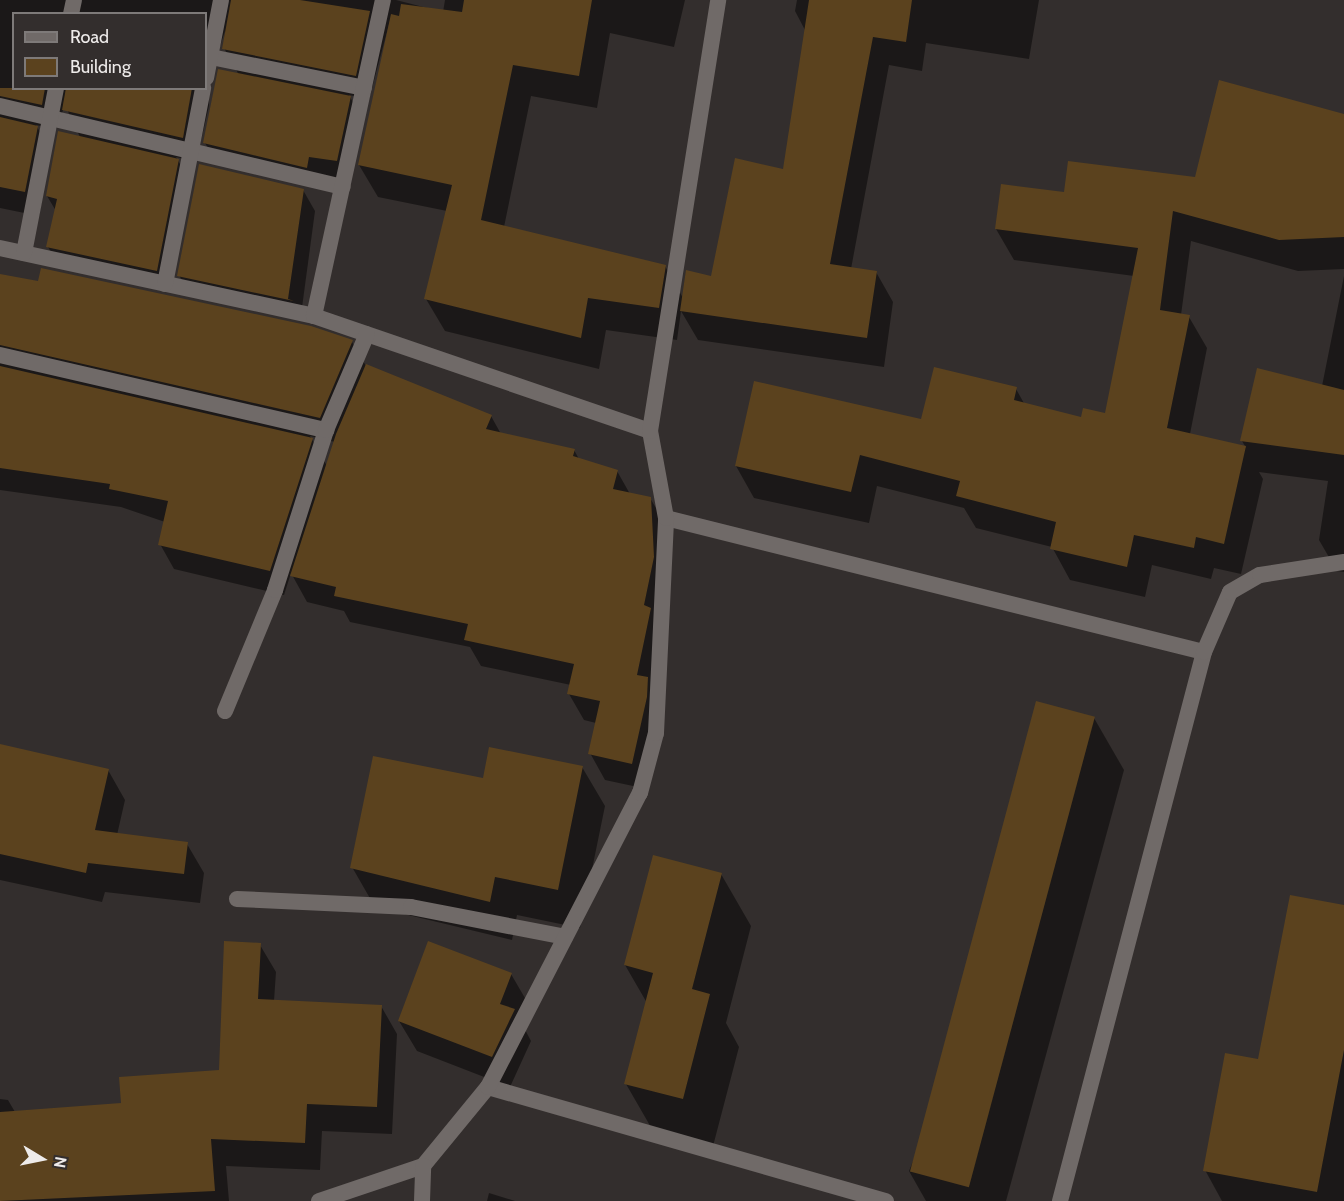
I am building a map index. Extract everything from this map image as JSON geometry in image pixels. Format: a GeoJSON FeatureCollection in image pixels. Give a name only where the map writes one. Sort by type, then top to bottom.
{"type":"FeatureCollection","features":[{"type":"Feature","properties":{"kind":"street"},"geometry":{"type":"LineString","coordinates":[[221,0],[208,57],[364,87]]}},
{"type":"Feature","properties":{"kind":"street"},"geometry":{"type":"LineString","coordinates":[[314,316],[383,0]]}},
{"type":"Feature","properties":{"kind":"street"},"geometry":{"type":"LineString","coordinates":[[319,1201],[423,1166],[488,1088],[640,793],[656,733],[666,518],[650,431],[718,0]]}},
{"type":"Feature","properties":{"kind":"street"},"geometry":{"type":"LineString","coordinates":[[24,253],[56,90]]}},
{"type":"Feature","properties":{"kind":"street"},"geometry":{"type":"LineString","coordinates":[[165,284],[203,90]]}},
{"type":"Feature","properties":{"kind":"street"},"geometry":{"type":"LineString","coordinates":[[0,106],[51,117],[190,154],[343,187]]}},
{"type":"Feature","properties":{"kind":"street"},"geometry":{"type":"LineString","coordinates":[[0,248],[314,316],[650,431]]}},
{"type":"Feature","properties":{"kind":"street"},"geometry":{"type":"LineString","coordinates":[[225,711],[275,590],[326,430],[367,334]]}},
{"type":"Feature","properties":{"kind":"street"},"geometry":{"type":"LineString","coordinates":[[0,355],[326,430]]}},
{"type":"Feature","properties":{"kind":"street"},"geometry":{"type":"LineString","coordinates":[[666,518],[1204,652]]}},
{"type":"Feature","properties":{"kind":"street"},"geometry":{"type":"LineString","coordinates":[[1060,1201],[1204,652],[1230,592],[1260,575],[1344,562]]}},
{"type":"Feature","properties":{"kind":"street"},"geometry":{"type":"LineString","coordinates":[[237,899],[411,907],[566,937]]}},
{"type":"Feature","properties":{"kind":"street"},"geometry":{"type":"LineString","coordinates":[[488,1088],[886,1201]]}},
{"type":"Feature","properties":{"kind":"street"},"geometry":{"type":"LineString","coordinates":[[422,1201],[423,1166]]}},
{"type":"Feature","properties":{"kind":"building"},"geometry":{"type":"Polygon","coordinates":[[[231,0],[300,0],[370,11],[356,76],[222,49],[231,0]]]}},
{"type":"Feature","properties":{"kind":"building"},"geometry":{"type":"Polygon","coordinates":[[[464,0],[592,0],[579,76],[513,65],[481,220],[666,265],[659,308],[588,298],[581,338],[424,299],[452,185],[358,165],[391,14],[399,16],[401,4],[462,12],[464,0]]]}},
{"type":"Feature","properties":{"kind":"building"},"geometry":{"type":"Polygon","coordinates":[[[809,0],[912,0],[906,42],[873,37],[830,264],[877,271],[867,338],[680,311],[686,270],[711,276],[735,158],[783,169],[809,0]]]}},
{"type":"Feature","properties":{"kind":"building"},"geometry":{"type":"Polygon","coordinates":[[[218,69],[351,96],[337,161],[309,157],[307,168],[203,143],[218,69]]]}},
{"type":"Feature","properties":{"kind":"building"},"geometry":{"type":"Polygon","coordinates":[[[1219,80],[1344,114],[1344,237],[1279,240],[1173,211],[1160,310],[1190,315],[1167,428],[1246,446],[1224,544],[1196,537],[1194,548],[1134,535],[1127,567],[1050,549],[1056,522],[956,496],[960,481],[860,455],[851,492],[735,466],[754,381],[921,419],[934,367],[1017,387],[1014,400],[1081,417],[1083,408],[1105,413],[1138,248],[995,229],[1001,184],[1064,192],[1068,161],[1195,177],[1219,80]]]}},
{"type":"Feature","properties":{"kind":"building"},"geometry":{"type":"Polygon","coordinates":[[[0,88],[45,90],[42,105],[0,96],[0,88]]]}},
{"type":"Feature","properties":{"kind":"building"},"geometry":{"type":"Polygon","coordinates":[[[66,90],[192,90],[183,138],[62,110],[66,90]]]}},
{"type":"Feature","properties":{"kind":"building"},"geometry":{"type":"Polygon","coordinates":[[[0,117],[38,126],[25,192],[0,187],[0,117]]]}},
{"type":"Feature","properties":{"kind":"building"},"geometry":{"type":"Polygon","coordinates":[[[58,131],[179,159],[157,271],[46,247],[57,199],[46,196],[58,131]]]}},
{"type":"Feature","properties":{"kind":"building"},"geometry":{"type":"Polygon","coordinates":[[[199,164],[304,189],[288,299],[294,301],[177,276],[199,164]]]}},
{"type":"Feature","properties":{"kind":"building"},"geometry":{"type":"Polygon","coordinates":[[[41,268],[311,326],[353,340],[320,418],[0,345],[0,274],[38,281],[41,268]]]}},
{"type":"Feature","properties":{"kind":"building"},"geometry":{"type":"Polygon","coordinates":[[[366,364],[492,415],[486,429],[575,449],[573,456],[618,470],[613,489],[651,497],[654,557],[644,605],[651,608],[637,675],[648,677],[647,697],[632,764],[588,754],[600,701],[567,694],[574,664],[464,640],[468,624],[334,596],[336,587],[290,576],[336,434],[366,364]]]}},
{"type":"Feature","properties":{"kind":"building"},"geometry":{"type":"Polygon","coordinates":[[[0,366],[313,438],[270,571],[158,545],[168,501],[109,489],[110,484],[0,468],[0,366]]]}},
{"type":"Feature","properties":{"kind":"building"},"geometry":{"type":"Polygon","coordinates":[[[1257,368],[1344,390],[1344,455],[1240,441],[1257,368]]]}},
{"type":"Feature","properties":{"kind":"building"},"geometry":{"type":"Polygon","coordinates":[[[1036,701],[1095,717],[969,1187],[910,1171],[1036,701]]]}},
{"type":"Feature","properties":{"kind":"building"},"geometry":{"type":"Polygon","coordinates":[[[0,744],[109,769],[95,830],[188,842],[184,874],[88,863],[86,873],[0,854],[0,744]]]}},
{"type":"Feature","properties":{"kind":"building"},"geometry":{"type":"Polygon","coordinates":[[[489,747],[583,766],[558,890],[495,877],[490,902],[350,868],[373,756],[483,778],[489,747]]]}},
{"type":"Feature","properties":{"kind":"building"},"geometry":{"type":"Polygon","coordinates":[[[653,855],[722,873],[692,989],[710,994],[683,1099],[624,1084],[653,973],[624,965],[653,855]]]}},
{"type":"Feature","properties":{"kind":"building"},"geometry":{"type":"Polygon","coordinates":[[[1290,895],[1344,905],[1344,1050],[1317,1192],[1203,1171],[1225,1053],[1258,1059],[1290,895]]]}},
{"type":"Feature","properties":{"kind":"building"},"geometry":{"type":"Polygon","coordinates":[[[224,941],[261,943],[258,999],[382,1005],[377,1107],[307,1104],[305,1143],[211,1139],[215,1191],[0,1201],[0,1112],[121,1103],[119,1077],[219,1070],[224,941]]]}},
{"type":"Feature","properties":{"kind":"building"},"geometry":{"type":"Polygon","coordinates":[[[428,941],[512,973],[500,1004],[515,1009],[492,1057],[398,1021],[428,941]]]}}]}
